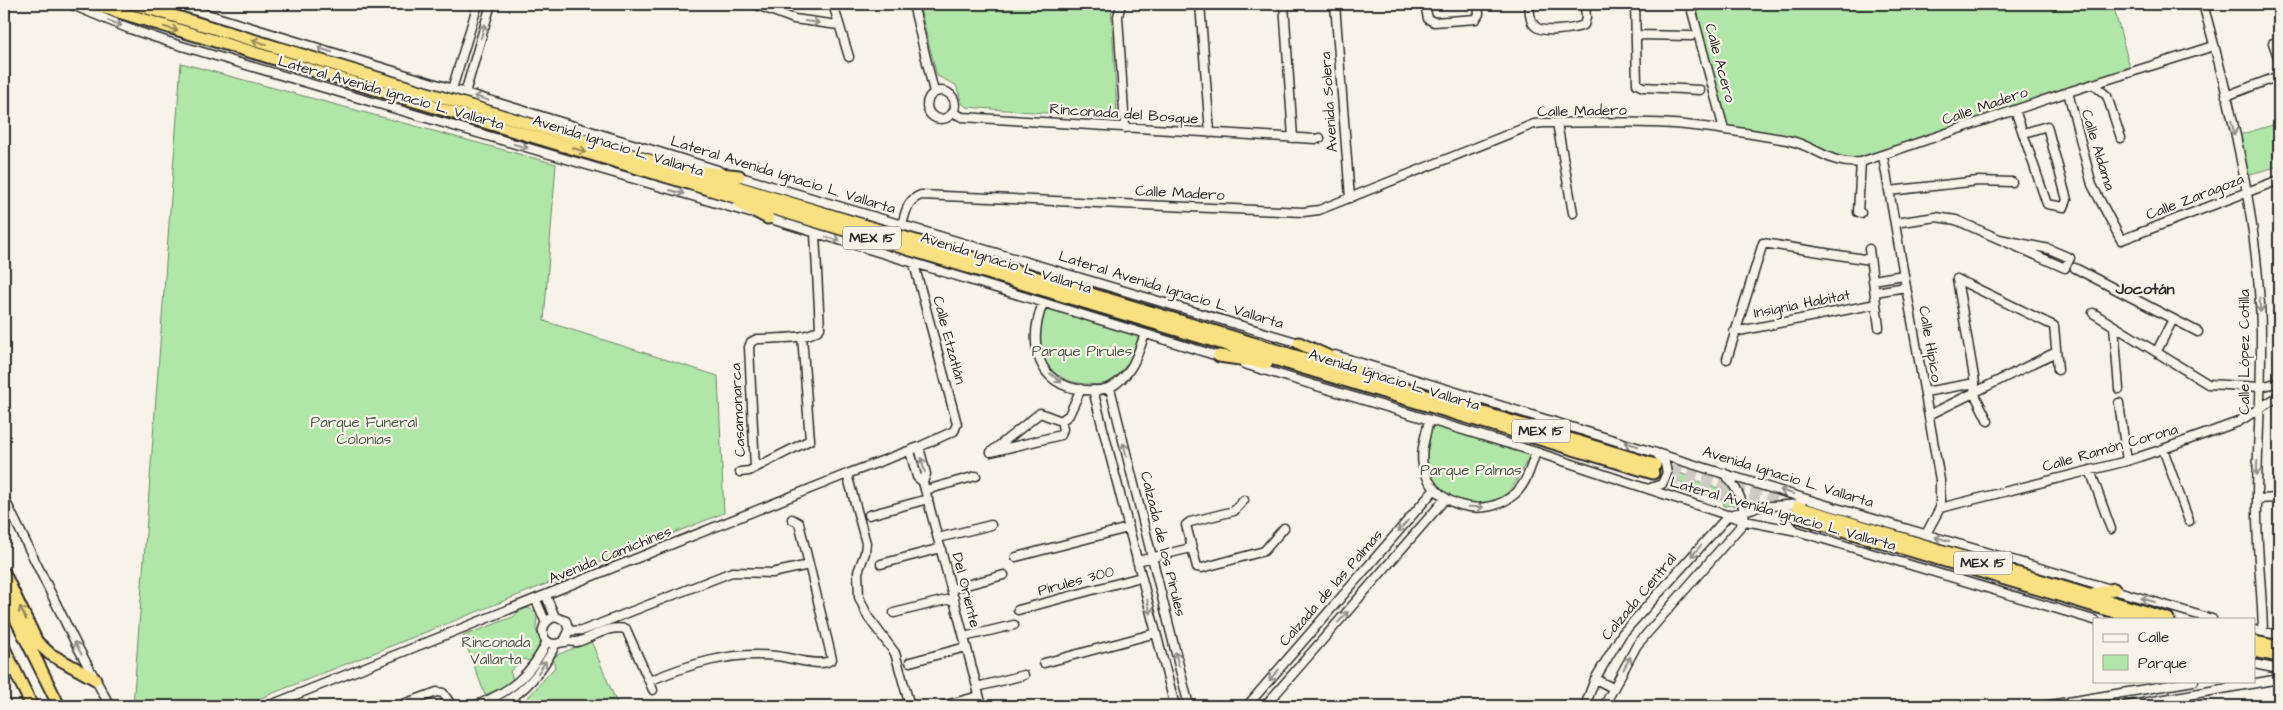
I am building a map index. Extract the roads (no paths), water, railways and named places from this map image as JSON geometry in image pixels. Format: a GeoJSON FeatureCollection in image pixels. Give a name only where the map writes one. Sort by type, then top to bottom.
{"type":"FeatureCollection","features":[{"type":"Feature","properties":{"kind":"highway","name":"Avenida Ignacio L. Vallarta"},"geometry":{"type":"LineString","coordinates":[[92,4],[1304,368],[1654,469],[1394,387],[134,4]]}},
{"type":"Feature","properties":{"kind":"highway"},"geometry":{"type":"LineString","coordinates":[[155,4],[183,19]]}},
{"type":"Feature","properties":{"kind":"highway"},"geometry":{"type":"LineString","coordinates":[[672,168],[739,176]]}},
{"type":"Feature","properties":{"kind":"highway"},"geometry":{"type":"LineString","coordinates":[[720,192],[768,218]]}},
{"type":"Feature","properties":{"kind":"highway"},"geometry":{"type":"LineString","coordinates":[[1299,343],[1394,387]]}},
{"type":"Feature","properties":{"kind":"highway"},"geometry":{"type":"LineString","coordinates":[[1219,356],[1304,368]]}},
{"type":"Feature","properties":{"kind":"highway","name":"Avenida Ignacio L. Vallarta"},"geometry":{"type":"LineString","coordinates":[[1795,510],[2091,600],[2164,618]]}},
{"type":"Feature","properties":{"kind":"highway"},"geometry":{"type":"LineString","coordinates":[[4,573],[37,642],[50,654],[95,679]]}},
{"type":"Feature","properties":{"kind":"highway"},"geometry":{"type":"LineString","coordinates":[[2103,618],[2091,600],[2114,589]]}},
{"type":"Feature","properties":{"kind":"highway"},"geometry":{"type":"LineString","coordinates":[[4,595],[59,706]]}},
{"type":"Feature","properties":{"kind":"highway","name":"Avenida Ignacio L. Vallarta"},"geometry":{"type":"LineString","coordinates":[[2091,600],[2136,618]]}},
{"type":"Feature","properties":{"kind":"highway"},"geometry":{"type":"LineString","coordinates":[[2256,642],[2279,647]]}},
{"type":"Feature","properties":{"kind":"highway"},"geometry":{"type":"LineString","coordinates":[[4,648],[32,706]]}},
{"type":"Feature","properties":{"kind":"highway"},"geometry":{"type":"LineString","coordinates":[[2256,651],[2279,656]]}},
{"type":"Feature","properties":{"kind":"highway"},"geometry":{"type":"LineString","coordinates":[[2256,658],[2279,656]]}},
{"type":"Feature","properties":{"kind":"highway"},"geometry":{"type":"LineString","coordinates":[[4,665],[21,682]]}},
{"type":"Feature","properties":{"kind":"street","name":"Lateral Avenida Ignacio L. Vallarta"},"geometry":{"type":"LineString","coordinates":[[70,4],[127,28],[175,44],[768,218],[815,234],[1536,452],[1745,521],[1797,531],[2093,620]]}},
{"type":"Feature","properties":{"kind":"street","name":"Lateral Avenida Ignacio L. Vallarta"},"geometry":{"type":"LineString","coordinates":[[174,4],[739,176],[1299,343]]}},
{"type":"Feature","properties":{"kind":"street"},"geometry":{"type":"LineString","coordinates":[[452,89],[478,4]]}},
{"type":"Feature","properties":{"kind":"street"},"geometry":{"type":"LineString","coordinates":[[465,93],[491,4]]}},
{"type":"Feature","properties":{"kind":"street"},"geometry":{"type":"LineString","coordinates":[[754,4],[764,6],[794,19],[838,25]]}},
{"type":"Feature","properties":{"kind":"street"},"geometry":{"type":"LineString","coordinates":[[833,4],[838,25],[850,58]]}},
{"type":"Feature","properties":{"kind":"street"},"geometry":{"type":"LineString","coordinates":[[913,4],[934,92]]}},
{"type":"Feature","properties":{"kind":"street"},"geometry":{"type":"LineString","coordinates":[[1121,4],[1118,16],[1125,128]]}},
{"type":"Feature","properties":{"kind":"street"},"geometry":{"type":"LineString","coordinates":[[1200,4],[1210,133]]}},
{"type":"Feature","properties":{"kind":"street"},"geometry":{"type":"LineString","coordinates":[[1284,4],[1293,138]]}},
{"type":"Feature","properties":{"kind":"street","name":"Avenida Solera"},"geometry":{"type":"LineString","coordinates":[[1335,4],[1350,198]]}},
{"type":"Feature","properties":{"kind":"street"},"geometry":{"type":"LineString","coordinates":[[1425,4],[1428,19],[1434,22],[1470,21],[1476,19],[1479,14],[1478,4]]}},
{"type":"Feature","properties":{"kind":"street"},"geometry":{"type":"LineString","coordinates":[[1529,4],[1533,26],[1541,31],[1576,28],[1584,25],[1586,18],[1585,4]]}},
{"type":"Feature","properties":{"kind":"street"},"geometry":{"type":"LineString","coordinates":[[1635,4],[1637,84],[1643,88],[1700,90]]}},
{"type":"Feature","properties":{"kind":"street","name":"Calle Acero"},"geometry":{"type":"LineString","coordinates":[[1690,4],[1724,129]]}},
{"type":"Feature","properties":{"kind":"street","name":"Calle López Cotilla"},"geometry":{"type":"LineString","coordinates":[[2203,4],[2248,192],[2260,304],[2261,387],[2257,499],[2263,632]]}},
{"type":"Feature","properties":{"kind":"street"},"geometry":{"type":"LineString","coordinates":[[1636,35],[1691,36]]}},
{"type":"Feature","properties":{"kind":"street"},"geometry":{"type":"LineString","coordinates":[[2273,43],[2279,60]]}},
{"type":"Feature","properties":{"kind":"street","name":"Calle Madero"},"geometry":{"type":"LineString","coordinates":[[902,225],[907,205],[912,198],[921,195],[1303,212],[1319,210],[1534,124],[1684,125],[1724,129],[1790,140],[1837,162],[1848,164],[1883,156],[2068,92],[2214,46]]}},
{"type":"Feature","properties":{"kind":"street"},"geometry":{"type":"LineString","coordinates":[[2226,96],[2279,76]]}},
{"type":"Feature","properties":{"kind":"street"},"geometry":{"type":"LineString","coordinates":[[2093,84],[2107,96],[2121,138]]}},
{"type":"Feature","properties":{"kind":"street"},"geometry":{"type":"LineString","coordinates":[[939,90],[950,93],[956,102],[954,113],[947,118],[938,119],[931,115],[927,108],[928,99],[934,92],[939,90]]}},
{"type":"Feature","properties":{"kind":"street","name":"Calle Aldama"},"geometry":{"type":"LineString","coordinates":[[2068,92],[2092,185],[2121,240]]}},
{"type":"Feature","properties":{"kind":"street"},"geometry":{"type":"LineString","coordinates":[[2015,110],[2047,204],[2064,207],[2066,200],[2047,126],[2024,133]]}},
{"type":"Feature","properties":{"kind":"street","name":"Rinconada del Bosque"},"geometry":{"type":"LineString","coordinates":[[954,113],[962,118],[1293,138],[1320,138]]}},
{"type":"Feature","properties":{"kind":"street"},"geometry":{"type":"LineString","coordinates":[[1557,123],[1573,213]]}},
{"type":"Feature","properties":{"kind":"street","name":"Calle Hípico"},"geometry":{"type":"LineString","coordinates":[[1883,156],[1940,480],[1940,508],[1926,534]]}},
{"type":"Feature","properties":{"kind":"street"},"geometry":{"type":"LineString","coordinates":[[1861,162],[1858,212],[1861,213]]}},
{"type":"Feature","properties":{"kind":"street","name":"Calle Zaragoza"},"geometry":{"type":"LineString","coordinates":[[2121,240],[2169,224],[2279,180]]}},
{"type":"Feature","properties":{"kind":"street"},"geometry":{"type":"LineString","coordinates":[[1889,192],[1978,181],[2012,182]]}},
{"type":"Feature","properties":{"kind":"street"},"geometry":{"type":"LineString","coordinates":[[1895,223],[1936,217],[1956,220],[1999,239],[2065,268],[2070,258],[2049,249],[1999,239]]}},
{"type":"Feature","properties":{"kind":"street","name":"Casamonarca"},"geometry":{"type":"LineString","coordinates":[[755,468],[749,347],[751,342],[757,340],[816,333],[821,324],[815,234]]}},
{"type":"Feature","properties":{"kind":"street","name":"Insignia Habitat"},"geometry":{"type":"LineString","coordinates":[[1727,359],[1763,243],[1870,260]]}},
{"type":"Feature","properties":{"kind":"street"},"geometry":{"type":"LineString","coordinates":[[1869,249],[1879,327]]}},
{"type":"Feature","properties":{"kind":"street","name":"Calle Etzatlán"},"geometry":{"type":"LineString","coordinates":[[914,264],[957,424]]}},
{"type":"Feature","properties":{"kind":"street"},"geometry":{"type":"LineString","coordinates":[[2076,268],[2198,332]]}},
{"type":"Feature","properties":{"kind":"street"},"geometry":{"type":"LineString","coordinates":[[1873,280],[1904,275]]}},
{"type":"Feature","properties":{"kind":"street"},"geometry":{"type":"LineString","coordinates":[[1988,422],[1974,393],[1975,383],[1957,279],[2054,326],[2058,370]]}},
{"type":"Feature","properties":{"kind":"street"},"geometry":{"type":"LineString","coordinates":[[1875,292],[1906,287]]}},
{"type":"Feature","properties":{"kind":"street"},"geometry":{"type":"LineString","coordinates":[[1042,303],[1035,343],[1038,359],[1045,370],[1056,380],[1072,388],[1092,390],[1110,388],[1128,372],[1139,351],[1144,334]]}},
{"type":"Feature","properties":{"kind":"street","name":"Insignia Habitat"},"geometry":{"type":"LineString","coordinates":[[1734,332],[1876,304]]}},
{"type":"Feature","properties":{"kind":"street"},"geometry":{"type":"LineString","coordinates":[[2093,313],[2208,384],[2261,387],[2279,382]]}},
{"type":"Feature","properties":{"kind":"street"},"geometry":{"type":"LineString","coordinates":[[2157,351],[2173,319]]}},
{"type":"Feature","properties":{"kind":"street"},"geometry":{"type":"LineString","coordinates":[[2114,326],[2119,389]]}},
{"type":"Feature","properties":{"kind":"street","name":"Casamonarca"},"geometry":{"type":"LineString","coordinates":[[740,472],[755,468],[810,440],[802,336]]}},
{"type":"Feature","properties":{"kind":"street","name":"Avenida Ignacio L. Vallarta"},"geometry":{"type":"LineString","coordinates":[[1299,343],[1823,504],[2209,618]]}},
{"type":"Feature","properties":{"kind":"street"},"geometry":{"type":"LineString","coordinates":[[1929,415],[2056,352]]}},
{"type":"Feature","properties":{"kind":"street"},"geometry":{"type":"LineString","coordinates":[[1925,392],[1975,383]]}},
{"type":"Feature","properties":{"kind":"street","name":"Calzada de los Pirules"},"geometry":{"type":"LineString","coordinates":[[1110,388],[1189,705]]}},
{"type":"Feature","properties":{"kind":"street"},"geometry":{"type":"LineString","coordinates":[[1061,421],[1069,415],[1082,389]]}},
{"type":"Feature","properties":{"kind":"street","name":"Calzada de los Pirules"},"geometry":{"type":"LineString","coordinates":[[1092,390],[1175,706]]}},
{"type":"Feature","properties":{"kind":"street","name":"Calle Ramón Corona"},"geometry":{"type":"LineString","coordinates":[[1940,508],[2127,461],[2238,422],[2279,396]]}},
{"type":"Feature","properties":{"kind":"street"},"geometry":{"type":"LineString","coordinates":[[2120,403],[2127,461]]}},
{"type":"Feature","properties":{"kind":"street"},"geometry":{"type":"LineString","coordinates":[[1040,413],[1061,421],[1063,433],[1058,437],[991,452],[1040,413]]}},
{"type":"Feature","properties":{"kind":"street"},"geometry":{"type":"LineString","coordinates":[[1430,420],[1422,453],[1423,465],[1435,489],[1457,504],[1472,508],[1488,507],[1501,502],[1515,493],[1524,482],[1536,452]]}},
{"type":"Feature","properties":{"kind":"street","name":"Avenida Camichines"},"geometry":{"type":"LineString","coordinates":[[268,706],[847,474],[919,448],[954,432],[957,424]]}},
{"type":"Feature","properties":{"kind":"street"},"geometry":{"type":"LineString","coordinates":[[919,448],[926,474],[924,486]]}},
{"type":"Feature","properties":{"kind":"street"},"geometry":{"type":"LineString","coordinates":[[2163,449],[2189,521]]}},
{"type":"Feature","properties":{"kind":"street"},"geometry":{"type":"LineString","coordinates":[[910,451],[917,477],[924,486]]}},
{"type":"Feature","properties":{"kind":"street"},"geometry":{"type":"LineString","coordinates":[[1646,489],[1662,484],[1667,473],[1665,463],[1654,452]]}},
{"type":"Feature","properties":{"kind":"street"},"geometry":{"type":"LineString","coordinates":[[2090,470],[2111,529]]}},
{"type":"Feature","properties":{"kind":"street"},"geometry":{"type":"LineString","coordinates":[[1723,472],[1737,489],[1744,510],[1745,521]]}},
{"type":"Feature","properties":{"kind":"street"},"geometry":{"type":"LineString","coordinates":[[847,474],[866,543],[865,553],[858,572],[860,597],[868,617],[895,653],[910,706]]}},
{"type":"Feature","properties":{"kind":"street"},"geometry":{"type":"LineString","coordinates":[[924,486],[976,476]]}},
{"type":"Feature","properties":{"kind":"street","name":"Del Oriente"},"geometry":{"type":"LineString","coordinates":[[924,486],[982,706]]}},
{"type":"Feature","properties":{"kind":"street","name":"Calzada de las Palmas"},"geometry":{"type":"LineString","coordinates":[[1247,706],[1435,489]]}},
{"type":"Feature","properties":{"kind":"street"},"geometry":{"type":"LineString","coordinates":[[4,498],[110,706]]}},
{"type":"Feature","properties":{"kind":"street","name":"Calzada de las Palmas"},"geometry":{"type":"LineString","coordinates":[[1265,706],[1446,498]]}},
{"type":"Feature","properties":{"kind":"street"},"geometry":{"type":"LineString","coordinates":[[2257,499],[2279,498]]}},
{"type":"Feature","properties":{"kind":"street"},"geometry":{"type":"LineString","coordinates":[[869,514],[928,499]]}},
{"type":"Feature","properties":{"kind":"street"},"geometry":{"type":"LineString","coordinates":[[1244,500],[1234,511],[1190,522],[1186,525],[1197,567],[1202,568],[1264,552],[1284,528]]}},
{"type":"Feature","properties":{"kind":"street"},"geometry":{"type":"LineString","coordinates":[[1729,515],[1744,510],[1795,510],[1823,504]]}},
{"type":"Feature","properties":{"kind":"street"},"geometry":{"type":"LineString","coordinates":[[1795,510],[1787,514],[1787,522],[1797,531]]}},
{"type":"Feature","properties":{"kind":"street","name":"Calzada Central"},"geometry":{"type":"LineString","coordinates":[[1585,706],[1595,679],[1622,634],[1729,515]]}},
{"type":"Feature","properties":{"kind":"street"},"geometry":{"type":"LineString","coordinates":[[649,681],[691,664],[730,656],[768,655],[822,664],[829,662],[832,656],[809,565],[798,523],[792,519]]}},
{"type":"Feature","properties":{"kind":"street","name":"Calzada Central"},"geometry":{"type":"LineString","coordinates":[[1604,706],[1637,645],[1745,521]]}},
{"type":"Feature","properties":{"kind":"street"},"geometry":{"type":"LineString","coordinates":[[938,538],[991,524]]}},
{"type":"Feature","properties":{"kind":"street"},"geometry":{"type":"LineString","coordinates":[[1016,557],[1128,528]]}},
{"type":"Feature","properties":{"kind":"street"},"geometry":{"type":"LineString","coordinates":[[881,564],[941,548]]}},
{"type":"Feature","properties":{"kind":"street"},"geometry":{"type":"LineString","coordinates":[[1137,561],[1191,548]]}},
{"type":"Feature","properties":{"kind":"street"},"geometry":{"type":"LineString","coordinates":[[536,600],[545,621],[542,634],[547,641],[560,643],[576,642],[628,613],[732,572],[772,573],[809,565]]}},
{"type":"Feature","properties":{"kind":"street"},"geometry":{"type":"LineString","coordinates":[[951,589],[1004,575]]}},
{"type":"Feature","properties":{"kind":"street","name":"Pirules 300"},"geometry":{"type":"LineString","coordinates":[[1018,610],[1142,577]]}},
{"type":"Feature","properties":{"kind":"street"},"geometry":{"type":"LineString","coordinates":[[546,596],[555,616],[566,621],[569,631]]}},
{"type":"Feature","properties":{"kind":"street"},"geometry":{"type":"LineString","coordinates":[[894,613],[954,598]]}},
{"type":"Feature","properties":{"kind":"street"},"geometry":{"type":"LineString","coordinates":[[628,613],[626,629],[653,690]]}},
{"type":"Feature","properties":{"kind":"street"},"geometry":{"type":"LineString","coordinates":[[545,621],[555,616]]}},
{"type":"Feature","properties":{"kind":"street"},"geometry":{"type":"LineString","coordinates":[[964,637],[1014,624]]}},
{"type":"Feature","properties":{"kind":"street"},"geometry":{"type":"LineString","coordinates":[[569,631],[616,627],[626,629]]}},
{"type":"Feature","properties":{"kind":"street"},"geometry":{"type":"LineString","coordinates":[[1316,627],[1326,636]]}},
{"type":"Feature","properties":{"kind":"street"},"geometry":{"type":"LineString","coordinates":[[2256,630],[2279,635]]}},
{"type":"Feature","properties":{"kind":"street"},"geometry":{"type":"LineString","coordinates":[[497,706],[515,696],[533,680],[569,631]]}},
{"type":"Feature","properties":{"kind":"street"},"geometry":{"type":"LineString","coordinates":[[1044,663],[1156,633]]}},
{"type":"Feature","properties":{"kind":"street"},"geometry":{"type":"LineString","coordinates":[[479,705],[507,691],[526,675],[547,641]]}},
{"type":"Feature","properties":{"kind":"street"},"geometry":{"type":"LineString","coordinates":[[910,662],[966,647]]}},
{"type":"Feature","properties":{"kind":"street"},"geometry":{"type":"LineString","coordinates":[[2256,664],[2279,669]]}},
{"type":"Feature","properties":{"kind":"street"},"geometry":{"type":"LineString","coordinates":[[977,687],[1024,674]]}},
{"type":"Feature","properties":{"kind":"street"},"geometry":{"type":"LineString","coordinates":[[526,675],[533,680]]}},
{"type":"Feature","properties":{"kind":"street"},"geometry":{"type":"LineString","coordinates":[[1595,679],[1613,688]]}},
{"type":"Feature","properties":{"kind":"street"},"geometry":{"type":"LineString","coordinates":[[2125,706],[2279,679]]}},
{"type":"Feature","properties":{"kind":"street"},"geometry":{"type":"LineString","coordinates":[[2044,706],[2188,682]]}},
{"type":"Feature","properties":{"kind":"street"},"geometry":{"type":"LineString","coordinates":[[2161,687],[2163,700]]}},
{"type":"Feature","properties":{"kind":"street"},"geometry":{"type":"LineString","coordinates":[[398,706],[437,692],[443,693],[451,706]]}},
{"type":"Feature","properties":{"kind":"street"},"geometry":{"type":"LineString","coordinates":[[942,706],[979,696]]}},
{"type":"Feature","properties":{"kind":"street"},"geometry":{"type":"LineString","coordinates":[[1180,706],[1189,705]]}},
{"type":"Feature","properties":{"kind":"tunnel"},"geometry":{"type":"LineString","coordinates":[[1655,465],[1794,506]]}},
{"type":"Feature","properties":{"kind":"tunnel"},"geometry":{"type":"LineString","coordinates":[[1653,473],[1796,516]]}},
{"type":"Feature","properties":{"kind":"district","name":"Jocotán"},"geometry":{"type":"Point","coordinates":[2145,289]}},
{"type":"Feature","properties":{"kind":"park label","name":"Parque Pirules"},"geometry":{"type":"Point","coordinates":[1082,351]}},
{"type":"Feature","properties":{"kind":"park label","name":"Parque Funeral Colonias"},"geometry":{"type":"Point","coordinates":[364,430]}},
{"type":"Feature","properties":{"kind":"park label","name":"Parque Palmas"},"geometry":{"type":"Point","coordinates":[1471,470]}},
{"type":"Feature","properties":{"kind":"park label","name":"Rinconada Vallarta"},"geometry":{"type":"Point","coordinates":[496,650]}}]}
